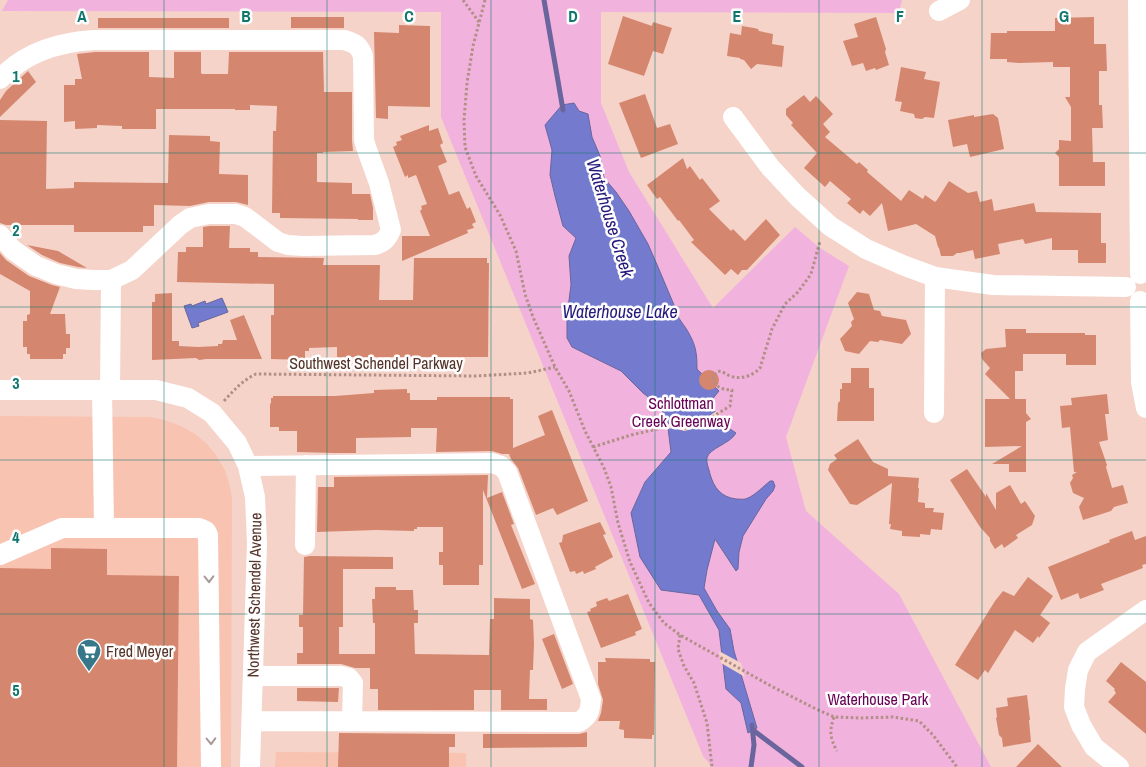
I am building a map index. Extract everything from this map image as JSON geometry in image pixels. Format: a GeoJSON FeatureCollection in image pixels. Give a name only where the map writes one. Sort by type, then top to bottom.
{"type":"FeatureCollection","features":[{"type":"Feature","properties":{"kind":"street"},"geometry":{"type":"LineString","coordinates":[[939,11],[960,0]]}},
{"type":"Feature","properties":{"kind":"street"},"geometry":{"type":"LineString","coordinates":[[1138,0],[1140,287],[1142,382],[1146,408]]}},
{"type":"Feature","properties":{"kind":"street"},"geometry":{"type":"LineString","coordinates":[[0,79],[20,62],[37,53],[56,45],[76,41],[344,40],[354,43],[360,48],[363,56],[364,140],[379,184],[390,230],[388,237],[383,242],[375,245],[288,245],[278,242],[253,223],[236,214],[200,215],[190,218],[180,225],[132,270],[111,280],[76,279],[36,266],[13,250],[0,235]]}},
{"type":"Feature","properties":{"kind":"street"},"geometry":{"type":"LineString","coordinates":[[733,117],[770,166],[797,196],[830,226],[866,248],[905,266],[935,276],[993,285],[1140,287]]}},
{"type":"Feature","properties":{"kind":"street"},"geometry":{"type":"LineString","coordinates":[[934,413],[935,276]]}},
{"type":"Feature","properties":{"kind":"street"},"geometry":{"type":"LineString","coordinates":[[104,528],[106,390],[111,280]]}},
{"type":"Feature","properties":{"kind":"street","name":"Northwest Schendel Avenue"},"geometry":{"type":"LineString","coordinates":[[0,390],[156,390],[188,398],[212,413],[237,443],[248,466],[255,497],[257,543],[250,767]]}},
{"type":"Feature","properties":{"kind":"street"},"geometry":{"type":"LineString","coordinates":[[248,466],[492,463],[501,466],[507,472],[591,700],[590,710],[585,718],[579,722],[252,721]]}},
{"type":"Feature","properties":{"kind":"street"},"geometry":{"type":"LineString","coordinates":[[305,545],[306,465]]}},
{"type":"Feature","properties":{"kind":"street"},"geometry":{"type":"LineString","coordinates":[[0,555],[62,528],[199,528],[206,531],[208,536],[211,767]]}},
{"type":"Feature","properties":{"kind":"street"},"geometry":{"type":"LineString","coordinates":[[1119,767],[1094,746],[1081,725],[1074,707],[1078,670],[1087,652],[1146,610]]}},
{"type":"Feature","properties":{"kind":"street"},"geometry":{"type":"LineString","coordinates":[[253,676],[341,676],[349,678],[353,683],[352,721]]}},
{"type":"Feature","properties":{"kind":"path"},"geometry":{"type":"LineString","coordinates":[[463,0],[480,22]]}},
{"type":"Feature","properties":{"kind":"path"},"geometry":{"type":"LineString","coordinates":[[486,0],[467,83],[464,120],[466,147],[476,176],[500,215],[516,251],[530,309],[555,367],[569,391],[585,432],[612,487],[618,523],[628,554],[649,603],[664,623],[680,635],[771,686],[834,717],[893,717],[919,721],[933,735],[957,767]]}},
{"type":"Feature","properties":{"kind":"path"},"geometry":{"type":"LineString","coordinates":[[593,447],[655,429],[675,425],[685,428],[701,424],[730,406],[732,390],[721,389],[716,386],[713,378],[715,374],[725,372],[730,376],[744,377],[756,373],[760,368],[772,329],[785,304],[798,292],[811,274],[820,240],[830,226]]}},
{"type":"Feature","properties":{"kind":"path","name":"Southwest Schendel Parkway"},"geometry":{"type":"LineString","coordinates":[[212,413],[237,386],[256,374],[476,376],[528,373],[555,367]]}},
{"type":"Feature","properties":{"kind":"path"},"geometry":{"type":"LineString","coordinates":[[680,635],[678,649],[684,666],[694,683],[707,723],[712,767]]}},
{"type":"Feature","properties":{"kind":"path"},"geometry":{"type":"LineString","coordinates":[[834,717],[831,740],[837,751]]}},
{"type":"Feature","properties":{"kind":"shaded area"},"geometry":{"type":"Polygon","coordinates":[[[0,416],[150,417],[181,426],[195,434],[216,455],[225,470],[232,497],[231,767],[0,767],[0,416]]]}},
{"type":"Feature","properties":{"kind":"shaded area"},"geometry":{"type":"Polygon","coordinates":[[[276,752],[466,753],[466,767],[275,767],[276,752]]]}},
{"type":"Feature","properties":{"kind":"green space","name":"Schlottman Creek Greenway"},"geometry":{"type":"Polygon","coordinates":[[[8,0],[902,0],[899,13],[601,12],[601,103],[629,172],[713,308],[795,227],[820,248],[849,266],[786,437],[806,511],[899,594],[991,767],[712,767],[703,756],[441,117],[441,12],[2,11],[8,0]]]}},
{"type":"Feature","properties":{"kind":"water","name":"Waterhouse Lake"},"geometry":{"type":"Polygon","coordinates":[[[574,103],[579,111],[588,114],[592,137],[600,156],[604,178],[629,211],[648,244],[676,312],[694,345],[697,369],[719,391],[710,402],[721,423],[736,433],[712,451],[707,458],[714,484],[722,494],[736,499],[751,497],[770,481],[773,481],[775,486],[743,536],[739,552],[738,569],[736,571],[715,539],[704,588],[730,629],[734,651],[757,728],[748,733],[741,703],[726,689],[719,630],[699,595],[661,590],[640,557],[631,513],[645,482],[671,452],[667,420],[659,405],[643,393],[621,371],[572,347],[567,338],[567,316],[571,285],[569,256],[576,238],[563,226],[550,175],[552,150],[545,125],[562,105],[574,103]]]}},
{"type":"Feature","properties":{"kind":"water"},"geometry":{"type":"Polygon","coordinates":[[[222,298],[228,312],[198,323],[199,326],[192,328],[184,306],[191,304],[192,306],[205,301],[206,304],[222,298]]]}},
{"type":"Feature","properties":{"kind":"pier"},"geometry":{"type":"Polygon","coordinates":[[[718,410],[720,415],[701,427],[684,431],[675,428],[665,429],[665,425],[676,423],[685,426],[699,423],[718,410]]]}},
{"type":"Feature","properties":{"kind":"pier"},"geometry":{"type":"Polygon","coordinates":[[[719,651],[741,663],[745,677],[721,663],[719,651]]]}},
{"type":"Feature","properties":{"kind":"building"},"geometry":{"type":"Polygon","coordinates":[[[623,16],[652,26],[653,22],[672,28],[663,54],[653,51],[644,76],[608,64],[623,16]]]}},
{"type":"Feature","properties":{"kind":"building"},"geometry":{"type":"Polygon","coordinates":[[[291,17],[344,17],[344,28],[291,28],[291,17]]]}},
{"type":"Feature","properties":{"kind":"building"},"geometry":{"type":"Polygon","coordinates":[[[876,17],[889,65],[876,70],[875,68],[866,71],[863,63],[852,66],[843,41],[858,37],[854,24],[876,17]]]}},
{"type":"Feature","properties":{"kind":"building"},"geometry":{"type":"Polygon","coordinates":[[[1094,17],[1094,44],[1106,44],[1107,71],[1099,71],[1099,105],[1102,105],[1103,128],[1092,128],[1093,162],[1105,162],[1105,186],[1059,186],[1059,157],[1055,153],[1059,149],[1059,140],[1071,141],[1071,107],[1065,97],[1070,97],[1070,67],[1053,67],[1053,62],[1018,63],[1007,62],[1007,59],[990,59],[991,33],[1055,31],[1055,18],[1094,17]]]}},
{"type":"Feature","properties":{"kind":"building"},"geometry":{"type":"Polygon","coordinates":[[[98,18],[229,18],[229,28],[98,28],[98,18]]]}},
{"type":"Feature","properties":{"kind":"building"},"geometry":{"type":"Polygon","coordinates":[[[399,25],[430,26],[430,107],[388,106],[388,119],[376,118],[374,32],[399,33],[399,25]]]}},
{"type":"Feature","properties":{"kind":"building"},"geometry":{"type":"Polygon","coordinates":[[[742,26],[773,34],[772,44],[784,46],[782,67],[757,64],[751,69],[744,60],[727,56],[730,33],[741,35],[742,26]]]}},
{"type":"Feature","properties":{"kind":"building"},"geometry":{"type":"Polygon","coordinates":[[[149,52],[149,77],[174,78],[174,52],[201,52],[202,74],[228,74],[229,52],[323,52],[324,92],[352,92],[353,151],[317,153],[317,182],[352,183],[352,194],[370,194],[373,220],[280,218],[280,213],[272,213],[273,131],[276,131],[277,106],[250,105],[250,110],[156,109],[156,129],[122,129],[122,126],[97,125],[97,128],[75,129],[75,121],[64,122],[64,85],[75,85],[75,79],[82,79],[77,54],[149,52]]]}},
{"type":"Feature","properties":{"kind":"building"},"geometry":{"type":"Polygon","coordinates":[[[901,67],[926,72],[924,79],[940,82],[934,118],[915,118],[914,114],[900,111],[902,102],[895,101],[901,67]]]}},
{"type":"Feature","properties":{"kind":"building"},"geometry":{"type":"Polygon","coordinates":[[[28,71],[36,82],[0,117],[0,100],[6,91],[28,71]]]}},
{"type":"Feature","properties":{"kind":"building"},"geometry":{"type":"Polygon","coordinates":[[[645,94],[657,128],[670,124],[678,144],[641,158],[619,103],[645,94]]]}},
{"type":"Feature","properties":{"kind":"building"},"geometry":{"type":"Polygon","coordinates":[[[804,95],[810,102],[816,96],[833,114],[823,124],[830,132],[825,137],[857,164],[859,162],[868,170],[867,172],[901,201],[909,190],[923,199],[925,195],[935,202],[949,181],[968,193],[977,191],[980,202],[992,199],[994,211],[1034,203],[1036,212],[1101,213],[1101,243],[1106,243],[1106,263],[1078,263],[1078,250],[1052,250],[1052,238],[1025,244],[1023,239],[998,244],[1000,254],[975,259],[973,250],[957,253],[953,256],[941,256],[935,236],[916,224],[888,231],[882,203],[870,216],[863,210],[860,214],[847,203],[851,199],[830,181],[825,187],[804,168],[817,153],[791,125],[793,123],[786,115],[786,109],[804,95]]]}},
{"type":"Feature","properties":{"kind":"building"},"geometry":{"type":"Polygon","coordinates":[[[993,114],[998,118],[1004,149],[970,157],[967,144],[953,147],[948,120],[974,115],[974,117],[993,114]]]}},
{"type":"Feature","properties":{"kind":"building"},"geometry":{"type":"Polygon","coordinates":[[[0,120],[47,121],[46,189],[74,188],[74,182],[168,183],[169,135],[210,136],[210,141],[220,142],[219,174],[248,175],[248,205],[236,202],[209,202],[190,206],[154,205],[154,226],[143,226],[143,232],[74,232],[74,225],[6,225],[0,223],[0,120]]]}},
{"type":"Feature","properties":{"kind":"building"},"geometry":{"type":"Polygon","coordinates":[[[429,125],[429,131],[438,128],[443,143],[440,145],[447,162],[438,166],[449,195],[459,191],[467,209],[470,207],[476,222],[472,224],[474,228],[467,230],[468,233],[402,261],[402,236],[430,236],[420,211],[422,209],[421,206],[427,204],[416,175],[408,178],[408,175],[405,177],[393,147],[397,145],[396,142],[402,140],[400,136],[429,125]]]}},
{"type":"Feature","properties":{"kind":"building"},"geometry":{"type":"Polygon","coordinates":[[[683,158],[687,169],[690,166],[700,180],[702,178],[720,201],[709,209],[731,231],[733,229],[745,241],[766,219],[780,235],[747,270],[742,270],[738,275],[731,269],[725,275],[691,242],[694,240],[679,220],[660,197],[657,199],[647,185],[683,158]]]}},
{"type":"Feature","properties":{"kind":"building"},"geometry":{"type":"Polygon","coordinates":[[[230,226],[229,248],[250,248],[250,252],[258,252],[258,257],[324,258],[323,265],[380,265],[379,300],[413,300],[414,258],[487,258],[487,263],[489,263],[488,357],[337,357],[337,347],[309,348],[309,351],[305,351],[305,360],[271,359],[271,315],[274,315],[274,284],[177,282],[178,252],[186,252],[186,247],[203,247],[203,227],[230,226]]]}},
{"type":"Feature","properties":{"kind":"building"},"geometry":{"type":"Polygon","coordinates":[[[27,245],[58,251],[87,268],[60,263],[42,255],[27,245]]]}},
{"type":"Feature","properties":{"kind":"building"},"geometry":{"type":"Polygon","coordinates":[[[0,253],[6,260],[29,276],[60,287],[50,314],[65,314],[66,334],[70,334],[70,348],[66,348],[66,354],[63,354],[63,359],[30,359],[30,354],[27,354],[27,347],[23,347],[23,321],[27,321],[27,315],[30,314],[30,291],[0,274],[0,253]]]}},
{"type":"Feature","properties":{"kind":"building"},"geometry":{"type":"Polygon","coordinates":[[[857,292],[869,294],[874,310],[880,311],[882,316],[906,320],[911,334],[902,344],[880,340],[878,342],[870,341],[859,354],[845,351],[840,339],[852,326],[851,322],[854,319],[848,303],[857,292]]]}},
{"type":"Feature","properties":{"kind":"building"},"geometry":{"type":"Polygon","coordinates":[[[172,293],[172,341],[179,341],[179,346],[198,347],[218,346],[218,344],[222,344],[223,340],[237,340],[230,320],[244,315],[262,359],[199,360],[196,358],[152,360],[152,302],[155,302],[155,294],[172,293]]]}},
{"type":"Feature","properties":{"kind":"building"},"geometry":{"type":"Polygon","coordinates":[[[1005,329],[1026,329],[1026,333],[1085,333],[1085,335],[1096,335],[1096,365],[1066,365],[1066,354],[1023,354],[1023,371],[1015,371],[1015,399],[1026,399],[1026,413],[1031,419],[1026,422],[1026,472],[1009,472],[1009,464],[992,464],[1022,446],[985,447],[985,399],[1010,399],[985,374],[990,368],[982,359],[981,353],[986,349],[1006,347],[1005,329]]]}},
{"type":"Feature","properties":{"kind":"building"},"geometry":{"type":"Polygon","coordinates":[[[851,368],[869,368],[869,388],[874,388],[874,421],[837,421],[840,389],[842,389],[842,383],[851,383],[851,368]]]}},
{"type":"Feature","properties":{"kind":"building"},"geometry":{"type":"Polygon","coordinates":[[[709,370],[716,373],[719,380],[716,387],[709,390],[702,387],[699,380],[702,373],[709,370]]]}},
{"type":"Feature","properties":{"kind":"building"},"geometry":{"type":"Polygon","coordinates":[[[407,389],[407,393],[410,393],[410,400],[437,400],[437,397],[510,397],[510,399],[513,399],[513,448],[545,435],[538,416],[552,410],[588,501],[557,515],[553,508],[536,515],[518,468],[509,454],[492,451],[436,452],[437,428],[411,428],[411,437],[356,438],[356,453],[334,453],[297,452],[297,431],[279,431],[279,427],[270,427],[270,404],[273,396],[335,396],[374,393],[374,390],[407,389]]]}},
{"type":"Feature","properties":{"kind":"building"},"geometry":{"type":"Polygon","coordinates":[[[1107,394],[1109,414],[1105,414],[1108,440],[1099,442],[1112,488],[1123,485],[1128,503],[1083,520],[1079,507],[1084,498],[1073,493],[1070,483],[1073,478],[1072,475],[1077,472],[1074,472],[1070,427],[1062,428],[1060,406],[1072,405],[1071,398],[1107,394]]]}},
{"type":"Feature","properties":{"kind":"building"},"geometry":{"type":"Polygon","coordinates":[[[858,439],[873,462],[888,469],[888,476],[919,478],[918,502],[925,503],[925,508],[934,508],[933,512],[944,513],[942,530],[931,529],[930,535],[920,534],[920,537],[902,536],[902,531],[890,529],[892,483],[857,505],[850,504],[828,470],[830,464],[837,459],[834,455],[858,439]]]}},
{"type":"Feature","properties":{"kind":"building"},"geometry":{"type":"Polygon","coordinates":[[[967,469],[986,497],[986,493],[996,510],[996,493],[1010,485],[1021,504],[1025,501],[1035,516],[1032,525],[1016,535],[1018,538],[1004,548],[1002,544],[995,549],[990,538],[980,527],[950,480],[967,469]]]}},
{"type":"Feature","properties":{"kind":"building"},"geometry":{"type":"Polygon","coordinates":[[[488,475],[487,498],[502,492],[514,524],[511,525],[535,584],[522,589],[483,490],[483,565],[479,565],[479,585],[443,585],[443,565],[439,565],[439,552],[443,552],[443,527],[417,527],[414,531],[317,532],[318,487],[334,487],[334,477],[488,475]]]}},
{"type":"Feature","properties":{"kind":"building"},"geometry":{"type":"Polygon","coordinates":[[[600,522],[606,534],[603,535],[613,557],[595,567],[596,569],[584,574],[583,571],[576,574],[575,571],[570,572],[559,543],[562,542],[563,535],[600,522]]]}},
{"type":"Feature","properties":{"kind":"building"},"geometry":{"type":"Polygon","coordinates":[[[1132,531],[1135,540],[1146,536],[1146,564],[1142,565],[1143,568],[1101,584],[1104,590],[1080,599],[1078,593],[1061,600],[1048,567],[1132,531]]]}},
{"type":"Feature","properties":{"kind":"building","name":"Fred Meyer"},"geometry":{"type":"Polygon","coordinates":[[[51,548],[107,549],[107,575],[179,576],[177,767],[0,767],[0,568],[51,569],[51,548]]]}},
{"type":"Feature","properties":{"kind":"building"},"geometry":{"type":"Polygon","coordinates":[[[304,557],[393,557],[393,569],[343,569],[343,627],[339,627],[339,654],[375,654],[375,623],[373,623],[372,599],[375,599],[375,587],[396,587],[396,590],[413,590],[414,610],[418,610],[418,623],[414,623],[415,654],[489,655],[490,619],[494,619],[494,598],[530,599],[530,619],[533,620],[534,643],[533,670],[530,670],[529,699],[547,699],[547,710],[501,710],[501,690],[474,690],[474,710],[378,710],[378,689],[370,689],[370,668],[355,668],[341,664],[297,664],[297,653],[303,653],[303,627],[299,627],[299,615],[303,615],[304,557]]]}},
{"type":"Feature","properties":{"kind":"building"},"geometry":{"type":"Polygon","coordinates":[[[1028,577],[1053,596],[1040,615],[1050,623],[1033,643],[1015,630],[988,673],[985,670],[978,680],[955,665],[1003,591],[1014,596],[1028,577]]]}},
{"type":"Feature","properties":{"kind":"building"},"geometry":{"type":"Polygon","coordinates":[[[628,594],[642,629],[635,632],[636,635],[601,648],[587,612],[597,606],[596,602],[607,598],[609,601],[628,594]]]}},
{"type":"Feature","properties":{"kind":"building"},"geometry":{"type":"Polygon","coordinates":[[[554,634],[573,684],[562,689],[542,639],[554,634]]]}},
{"type":"Feature","properties":{"kind":"building"},"geometry":{"type":"Polygon","coordinates":[[[605,658],[650,659],[650,662],[655,662],[654,735],[652,735],[652,739],[624,738],[624,730],[619,729],[620,721],[598,721],[603,700],[598,684],[598,662],[606,662],[605,658]]]}},
{"type":"Feature","properties":{"kind":"building"},"geometry":{"type":"Polygon","coordinates":[[[1121,662],[1146,682],[1146,734],[1108,702],[1116,693],[1115,689],[1106,681],[1121,662]]]}},
{"type":"Feature","properties":{"kind":"building"},"geometry":{"type":"Polygon","coordinates":[[[297,688],[339,688],[338,702],[297,701],[297,688]]]}},
{"type":"Feature","properties":{"kind":"building"},"geometry":{"type":"Polygon","coordinates":[[[1027,695],[1031,742],[1003,747],[1002,738],[999,735],[996,708],[1008,706],[1007,698],[1027,695]]]}},
{"type":"Feature","properties":{"kind":"building"},"geometry":{"type":"Polygon","coordinates":[[[587,732],[587,747],[483,748],[483,734],[579,734],[587,732]]]}},
{"type":"Feature","properties":{"kind":"building"},"geometry":{"type":"Polygon","coordinates":[[[339,733],[455,734],[455,747],[449,747],[449,767],[338,767],[339,733]]]}},
{"type":"Feature","properties":{"kind":"building"},"geometry":{"type":"Polygon","coordinates":[[[1038,744],[1062,767],[1016,767],[1038,744]]]}},
{"type":"Feature","properties":{"kind":"waterway","name":"Waterhouse Creek"},"geometry":{"type":"LineString","coordinates":[[544,0],[563,110]]}},
{"type":"Feature","properties":{"kind":"waterway","name":"Waterhouse Creek"},"geometry":{"type":"LineString","coordinates":[[751,767],[754,745],[752,725]]}},
{"type":"Feature","properties":{"kind":"waterway"},"geometry":{"type":"LineString","coordinates":[[753,730],[802,767]]}},
{"type":"Feature","properties":{"kind":"place","name":"Fred Meyer"},"geometry":{"type":"Point","coordinates":[89,672]}},
{"type":"Feature","properties":{"kind":"park label","name":"Waterhouse Park"},"geometry":{"type":"Point","coordinates":[878,699]}}]}
